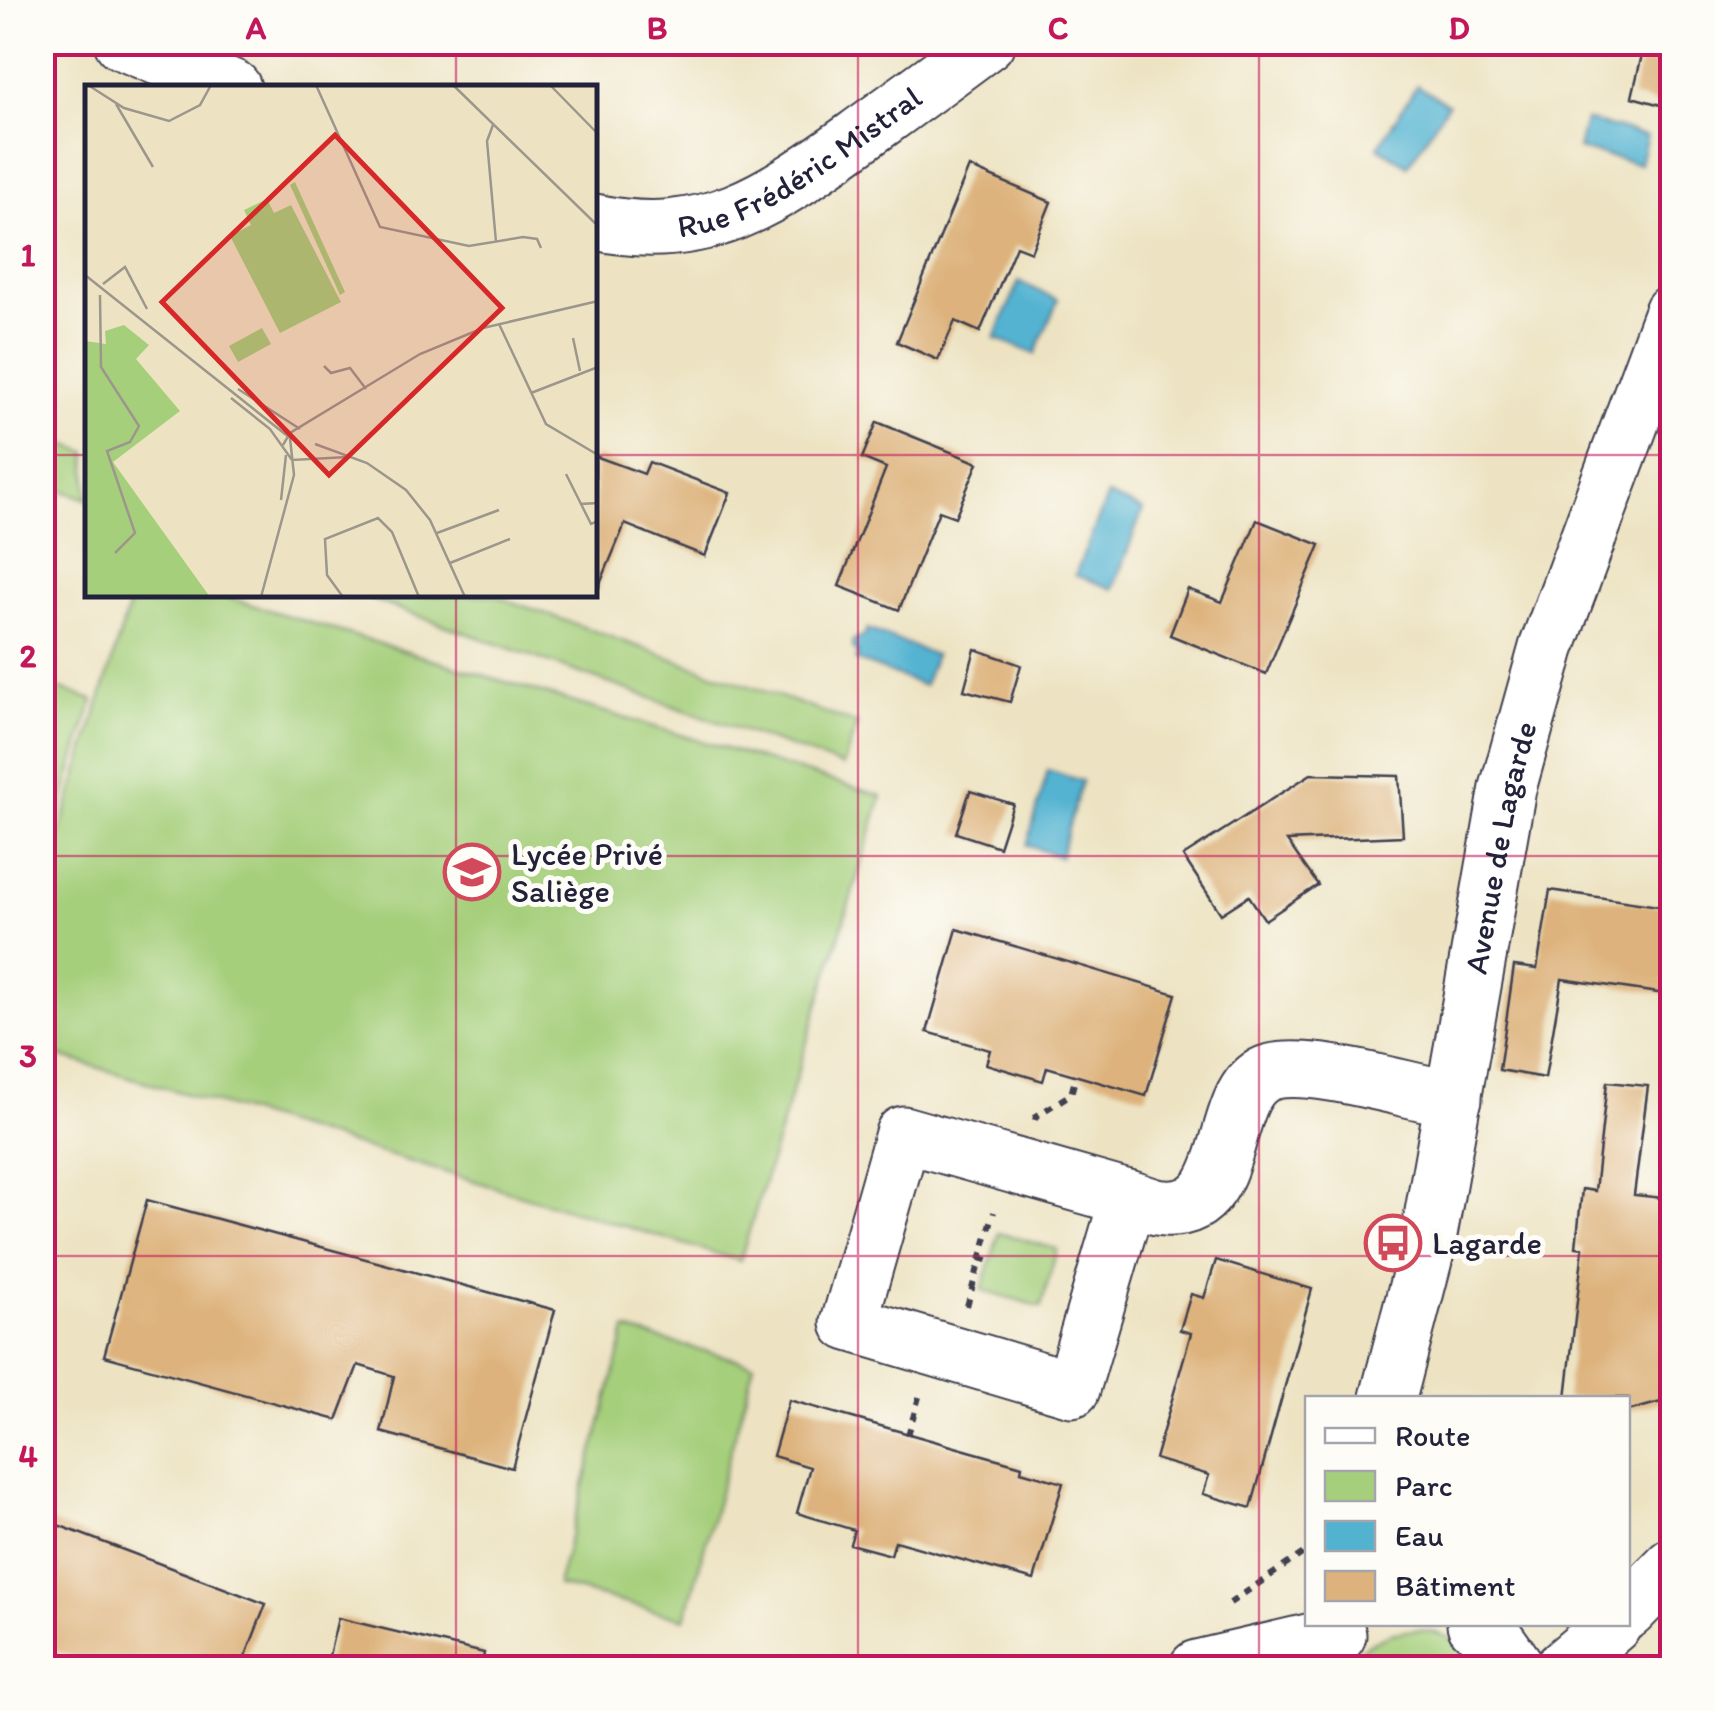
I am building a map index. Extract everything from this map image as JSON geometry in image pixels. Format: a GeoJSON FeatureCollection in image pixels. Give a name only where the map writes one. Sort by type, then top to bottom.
{"type":"FeatureCollection","features":[{"type":"Feature","properties":{"kind":"street"},"geometry":{"type":"LineString","coordinates":[[122,42],[226,85]]}},
{"type":"Feature","properties":{"kind":"street","name":"Rue Frédéric Mistral"},"geometry":{"type":"LineString","coordinates":[[598,223],[632,230],[693,225],[734,214],[783,191],[987,42]]}},
{"type":"Feature","properties":{"kind":"street","name":"Avenue de Lagarde"},"geometry":{"type":"LineString","coordinates":[[1389,1396],[1426,1252],[1508,788],[1547,648],[1672,312]]}},
{"type":"Feature","properties":{"kind":"street"},"geometry":{"type":"LineString","coordinates":[[1128,1198],[1072,1389],[848,1323],[902,1134],[1164,1208],[1182,1206],[1202,1196],[1215,1180],[1245,1092],[1266,1073],[1303,1068],[1454,1099]]}},
{"type":"Feature","properties":{"kind":"street"},"geometry":{"type":"LineString","coordinates":[[1630,1571],[1672,1548]]}},
{"type":"Feature","properties":{"kind":"street"},"geometry":{"type":"LineString","coordinates":[[1630,1609],[1672,1566]]}},
{"type":"Feature","properties":{"kind":"street"},"geometry":{"type":"LineString","coordinates":[[1562,1668],[1612,1626]]}},
{"type":"Feature","properties":{"kind":"street"},"geometry":{"type":"LineString","coordinates":[[1197,1668],[1341,1635]]}},
{"type":"Feature","properties":{"kind":"path"},"geometry":{"type":"LineString","coordinates":[[908,1435],[928,1365],[958,1338],[1003,1180],[1024,1153],[1036,1116],[1072,1094],[1076,1076]]}},
{"type":"Feature","properties":{"kind":"path"},"geometry":{"type":"LineString","coordinates":[[980,1258],[991,1261]]}},
{"type":"Feature","properties":{"kind":"green space"},"geometry":{"type":"Polygon","coordinates":[[[46,437],[85,451],[85,498],[43,484],[46,437]]]}},
{"type":"Feature","properties":{"kind":"green space"},"geometry":{"type":"Polygon","coordinates":[[[131,598],[229,598],[882,796],[740,1261],[43,1051],[43,889],[131,598]]]}},
{"type":"Feature","properties":{"kind":"green space"},"geometry":{"type":"Polygon","coordinates":[[[367,598],[501,598],[857,724],[843,766],[367,598]]]}},
{"type":"Feature","properties":{"kind":"green space"},"geometry":{"type":"Polygon","coordinates":[[[42,683],[93,700],[43,864],[42,683]]]}},
{"type":"Feature","properties":{"kind":"green space"},"geometry":{"type":"Polygon","coordinates":[[[999,1233],[1057,1249],[1041,1307],[982,1290],[999,1233]]]}},
{"type":"Feature","properties":{"kind":"green space"},"geometry":{"type":"Polygon","coordinates":[[[626,1330],[754,1364],[685,1619],[557,1585],[626,1330]]]}},
{"type":"Feature","properties":{"kind":"green space"},"geometry":{"type":"Polygon","coordinates":[[[1416,1630],[1456,1641],[1487,1668],[1342,1668],[1374,1641],[1416,1630]]]}},
{"type":"Feature","properties":{"kind":"water"},"geometry":{"type":"Polygon","coordinates":[[[1417,85],[1448,104],[1408,166],[1378,147],[1417,85]]]}},
{"type":"Feature","properties":{"kind":"water"},"geometry":{"type":"Polygon","coordinates":[[[1585,120],[1647,136],[1640,164],[1578,149],[1585,120]]]}},
{"type":"Feature","properties":{"kind":"water"},"geometry":{"type":"Polygon","coordinates":[[[1019,282],[1058,300],[1035,354],[995,338],[1019,282]]]}},
{"type":"Feature","properties":{"kind":"water"},"geometry":{"type":"Polygon","coordinates":[[[1108,495],[1143,510],[1113,589],[1075,575],[1108,495]]]}},
{"type":"Feature","properties":{"kind":"water"},"geometry":{"type":"Polygon","coordinates":[[[867,629],[935,655],[924,686],[856,660],[858,653],[853,640],[865,636],[867,629]]]}},
{"type":"Feature","properties":{"kind":"water"},"geometry":{"type":"Polygon","coordinates":[[[1048,770],[1082,781],[1060,857],[1027,845],[1048,770]]]}},
{"type":"Feature","properties":{"kind":"building"},"geometry":{"type":"Polygon","coordinates":[[[1645,42],[1672,42],[1672,108],[1632,97],[1645,42]]]}},
{"type":"Feature","properties":{"kind":"building"},"geometry":{"type":"Polygon","coordinates":[[[969,167],[1051,202],[1031,252],[1016,246],[980,332],[955,321],[938,360],[897,342],[969,167]]]}},
{"type":"Feature","properties":{"kind":"building"},"geometry":{"type":"Polygon","coordinates":[[[877,422],[978,463],[955,517],[939,511],[899,610],[839,586],[886,468],[862,458],[877,422]]]}},
{"type":"Feature","properties":{"kind":"building"},"geometry":{"type":"Polygon","coordinates":[[[598,457],[644,474],[649,462],[730,493],[705,556],[625,524],[598,589],[598,457]]]}},
{"type":"Feature","properties":{"kind":"building"},"geometry":{"type":"Polygon","coordinates":[[[1257,520],[1320,545],[1266,674],[1170,635],[1188,589],[1222,602],[1257,520]]]}},
{"type":"Feature","properties":{"kind":"building"},"geometry":{"type":"Polygon","coordinates":[[[975,649],[1021,665],[1010,702],[964,690],[975,649]]]}},
{"type":"Feature","properties":{"kind":"building"},"geometry":{"type":"Polygon","coordinates":[[[1311,774],[1399,776],[1403,836],[1287,841],[1318,885],[1265,920],[1249,896],[1221,914],[1183,856],[1311,774]]]}},
{"type":"Feature","properties":{"kind":"building"},"geometry":{"type":"Polygon","coordinates":[[[970,791],[1013,804],[999,847],[956,833],[970,791]]]}},
{"type":"Feature","properties":{"kind":"building"},"geometry":{"type":"Polygon","coordinates":[[[1550,890],[1672,908],[1672,995],[1562,979],[1545,1078],[1499,1070],[1514,966],[1537,969],[1550,890]]]}},
{"type":"Feature","properties":{"kind":"building"},"geometry":{"type":"Polygon","coordinates":[[[957,929],[1176,994],[1146,1096],[1047,1067],[1043,1081],[986,1064],[990,1050],[927,1032],[957,929]]]}},
{"type":"Feature","properties":{"kind":"building"},"geometry":{"type":"Polygon","coordinates":[[[1607,1082],[1648,1086],[1634,1195],[1672,1199],[1672,1399],[1630,1410],[1630,1396],[1566,1396],[1583,1248],[1576,1247],[1582,1189],[1595,1191],[1607,1082]]]}},
{"type":"Feature","properties":{"kind":"building"},"geometry":{"type":"Polygon","coordinates":[[[147,1200],[555,1310],[512,1468],[381,1432],[394,1376],[358,1365],[337,1420],[104,1356],[147,1200]]]}},
{"type":"Feature","properties":{"kind":"building"},"geometry":{"type":"Polygon","coordinates":[[[1216,1260],[1312,1289],[1251,1508],[1203,1494],[1209,1475],[1155,1459],[1191,1333],[1180,1330],[1191,1294],[1204,1298],[1216,1260]]]}},
{"type":"Feature","properties":{"kind":"building"},"geometry":{"type":"Polygon","coordinates":[[[789,1400],[1022,1466],[1021,1471],[1063,1483],[1034,1580],[895,1541],[891,1555],[850,1544],[854,1530],[797,1513],[810,1467],[773,1456],[789,1400]]]}},
{"type":"Feature","properties":{"kind":"building"},"geometry":{"type":"Polygon","coordinates":[[[42,1519],[266,1604],[241,1668],[103,1668],[42,1646],[42,1519]]]}},
{"type":"Feature","properties":{"kind":"building"},"geometry":{"type":"Polygon","coordinates":[[[338,1618],[484,1653],[482,1668],[326,1668],[338,1618]]]}},
{"type":"Feature","properties":{"kind":"place","name":"Lycée Privé Saliège"},"geometry":{"type":"Point","coordinates":[472,872]}},
{"type":"Feature","properties":{"kind":"place","name":"Lagarde"},"geometry":{"type":"Point","coordinates":[1393,1243]}}]}
